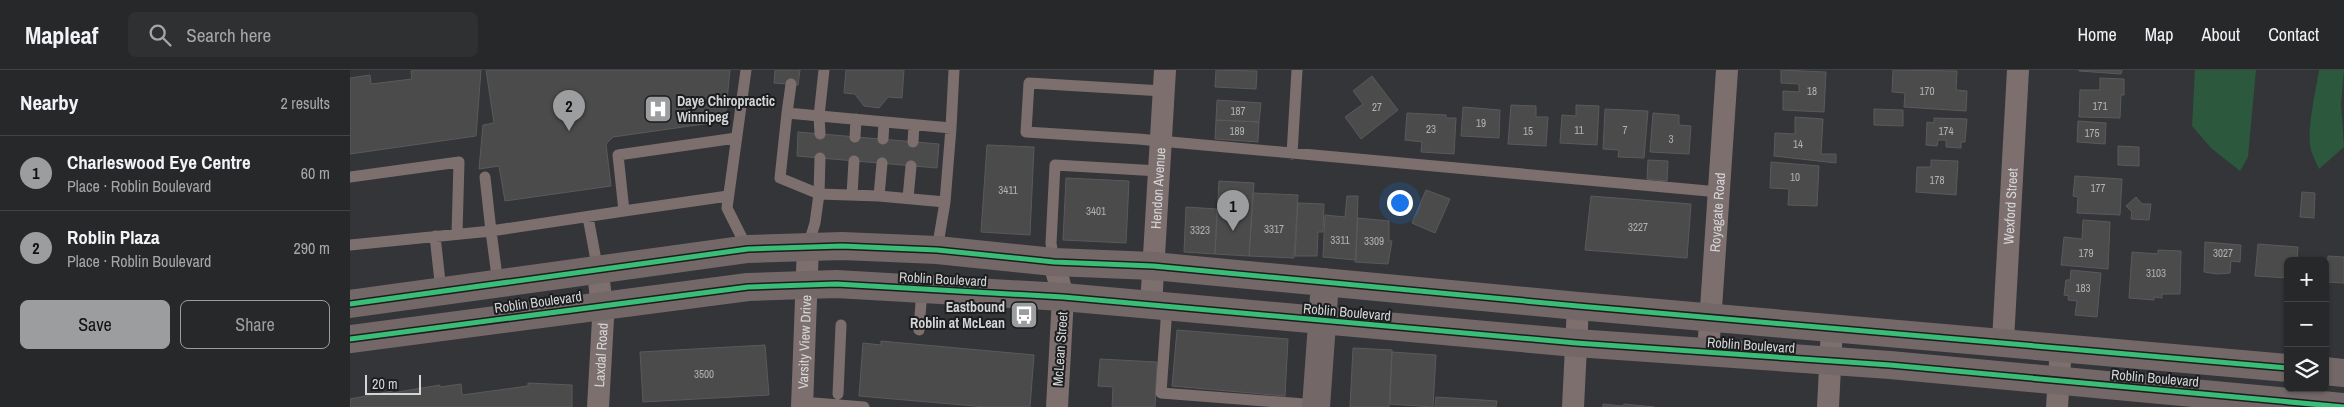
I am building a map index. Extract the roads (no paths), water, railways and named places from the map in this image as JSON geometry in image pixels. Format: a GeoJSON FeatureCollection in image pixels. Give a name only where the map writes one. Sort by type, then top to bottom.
{"type":"FeatureCollection","features":[{"type":"Feature","properties":{"kind":"main road","name":"Roblin Boulevard"},"geometry":{"type":"LineString","coordinates":[[350,304],[748,249],[808,246],[937,250],[1054,262],[1153,266],[1578,306],[2003,341],[2284,368]]}},
{"type":"Feature","properties":{"kind":"main road"},"geometry":{"type":"LineString","coordinates":[[1316,406],[1325,282]]}},
{"type":"Feature","properties":{"kind":"main road","name":"Roblin Boulevard"},"geometry":{"type":"LineString","coordinates":[[350,339],[748,287],[836,284],[1063,297],[1323,322],[2059,380],[2344,407]]}},
{"type":"Feature","properties":{"kind":"main road"},"geometry":{"type":"LineString","coordinates":[[2329,371],[2344,373]]}},
{"type":"Feature","properties":{"kind":"street","name":"Royagate Road"},"geometry":{"type":"LineString","coordinates":[[1708,353],[1727,70]]}},
{"type":"Feature","properties":{"kind":"street","name":"Wexford Street"},"geometry":{"type":"LineString","coordinates":[[2003,341],[2018,70]]}},
{"type":"Feature","properties":{"kind":"street","name":"Hendon Avenue"},"geometry":{"type":"LineString","coordinates":[[1159,307],[1153,266],[1164,80]]}},
{"type":"Feature","properties":{"kind":"street","name":"Varsity View Drive"},"geometry":{"type":"LineString","coordinates":[[802,405],[808,246]]}},
{"type":"Feature","properties":{"kind":"street","name":"McLean Street"},"geometry":{"type":"LineString","coordinates":[[1054,262],[1063,297],[1056,407]]}},
{"type":"Feature","properties":{"kind":"street","name":"Laxdal Road"},"geometry":{"type":"LineString","coordinates":[[598,271],[602,305],[598,407]]}},
{"type":"Feature","properties":{"kind":"street"},"geometry":{"type":"LineString","coordinates":[[1573,407],[1578,306]]}},
{"type":"Feature","properties":{"kind":"street"},"geometry":{"type":"LineString","coordinates":[[1828,407],[1832,328]]}},
{"type":"Feature","properties":{"kind":"street"},"geometry":{"type":"LineString","coordinates":[[2057,407],[2061,347]]}},
{"type":"Feature","properties":{"kind":"lane"},"geometry":{"type":"LineString","coordinates":[[746,70],[727,208],[748,249]]}},
{"type":"Feature","properties":{"kind":"lane"},"geometry":{"type":"LineString","coordinates":[[820,134],[819,116],[824,70]]}},
{"type":"Feature","properties":{"kind":"lane"},"geometry":{"type":"LineString","coordinates":[[937,250],[945,202],[954,70]]}},
{"type":"Feature","properties":{"kind":"lane"},"geometry":{"type":"LineString","coordinates":[[1292,154],[1297,70]]}},
{"type":"Feature","properties":{"kind":"lane"},"geometry":{"type":"LineString","coordinates":[[1164,80],[1029,84],[1026,132],[1138,139],[1160,143],[1719,192]]}},
{"type":"Feature","properties":{"kind":"lane"},"geometry":{"type":"LineString","coordinates":[[791,84],[780,178],[819,194],[879,196],[945,202]]}},
{"type":"Feature","properties":{"kind":"lane"},"geometry":{"type":"LineString","coordinates":[[787,113],[951,128]]}},
{"type":"Feature","properties":{"kind":"lane"},"geometry":{"type":"LineString","coordinates":[[855,137],[856,119]]}},
{"type":"Feature","properties":{"kind":"lane"},"geometry":{"type":"LineString","coordinates":[[883,140],[884,122]]}},
{"type":"Feature","properties":{"kind":"lane"},"geometry":{"type":"LineString","coordinates":[[913,142],[914,125]]}},
{"type":"Feature","properties":{"kind":"lane"},"geometry":{"type":"LineString","coordinates":[[624,212],[618,155],[736,138]]}},
{"type":"Feature","properties":{"kind":"lane"},"geometry":{"type":"LineString","coordinates":[[808,246],[815,223],[819,194],[820,158]]}},
{"type":"Feature","properties":{"kind":"lane"},"geometry":{"type":"LineString","coordinates":[[852,196],[854,160]]}},
{"type":"Feature","properties":{"kind":"lane"},"geometry":{"type":"LineString","coordinates":[[350,177],[459,162],[457,234]]}},
{"type":"Feature","properties":{"kind":"lane"},"geometry":{"type":"LineString","coordinates":[[879,196],[882,163]]}},
{"type":"Feature","properties":{"kind":"lane"},"geometry":{"type":"LineString","coordinates":[[1054,262],[1051,243],[1055,165],[1159,171]]}},
{"type":"Feature","properties":{"kind":"lane"},"geometry":{"type":"LineString","coordinates":[[908,198],[911,166]]}},
{"type":"Feature","properties":{"kind":"lane"},"geometry":{"type":"LineString","coordinates":[[485,177],[498,284]]}},
{"type":"Feature","properties":{"kind":"lane"},"geometry":{"type":"LineString","coordinates":[[350,245],[491,231],[728,196]]}},
{"type":"Feature","properties":{"kind":"lane"},"geometry":{"type":"LineString","coordinates":[[588,217],[598,271]]}},
{"type":"Feature","properties":{"kind":"lane"},"geometry":{"type":"LineString","coordinates":[[435,236],[442,292]]}},
{"type":"Feature","properties":{"kind":"lane"},"geometry":{"type":"LineString","coordinates":[[919,330],[922,289]]}},
{"type":"Feature","properties":{"kind":"lane"},"geometry":{"type":"LineString","coordinates":[[1159,307],[1161,393],[1316,406]]}},
{"type":"Feature","properties":{"kind":"lane"},"geometry":{"type":"LineString","coordinates":[[838,394],[841,325]]}},
{"type":"Feature","properties":{"kind":"lane"},"geometry":{"type":"LineString","coordinates":[[802,405],[864,407]]}},
{"type":"Feature","properties":{"kind":"place","name":"Daye Chiropractic Winnipeg"},"geometry":{"type":"Point","coordinates":[658,109]}},
{"type":"Feature","properties":{"kind":"place","name":"Roblin Plaza"},"geometry":{"type":"Point","coordinates":[569,131]}},
{"type":"Feature","properties":{"kind":"place","name":"Charleswood Eye Centre"},"geometry":{"type":"Point","coordinates":[1233,231]}},
{"type":"Feature","properties":{"kind":"place","name":"Eastbound Roblin at McLean"},"geometry":{"type":"Point","coordinates":[1024,315]}}]}
